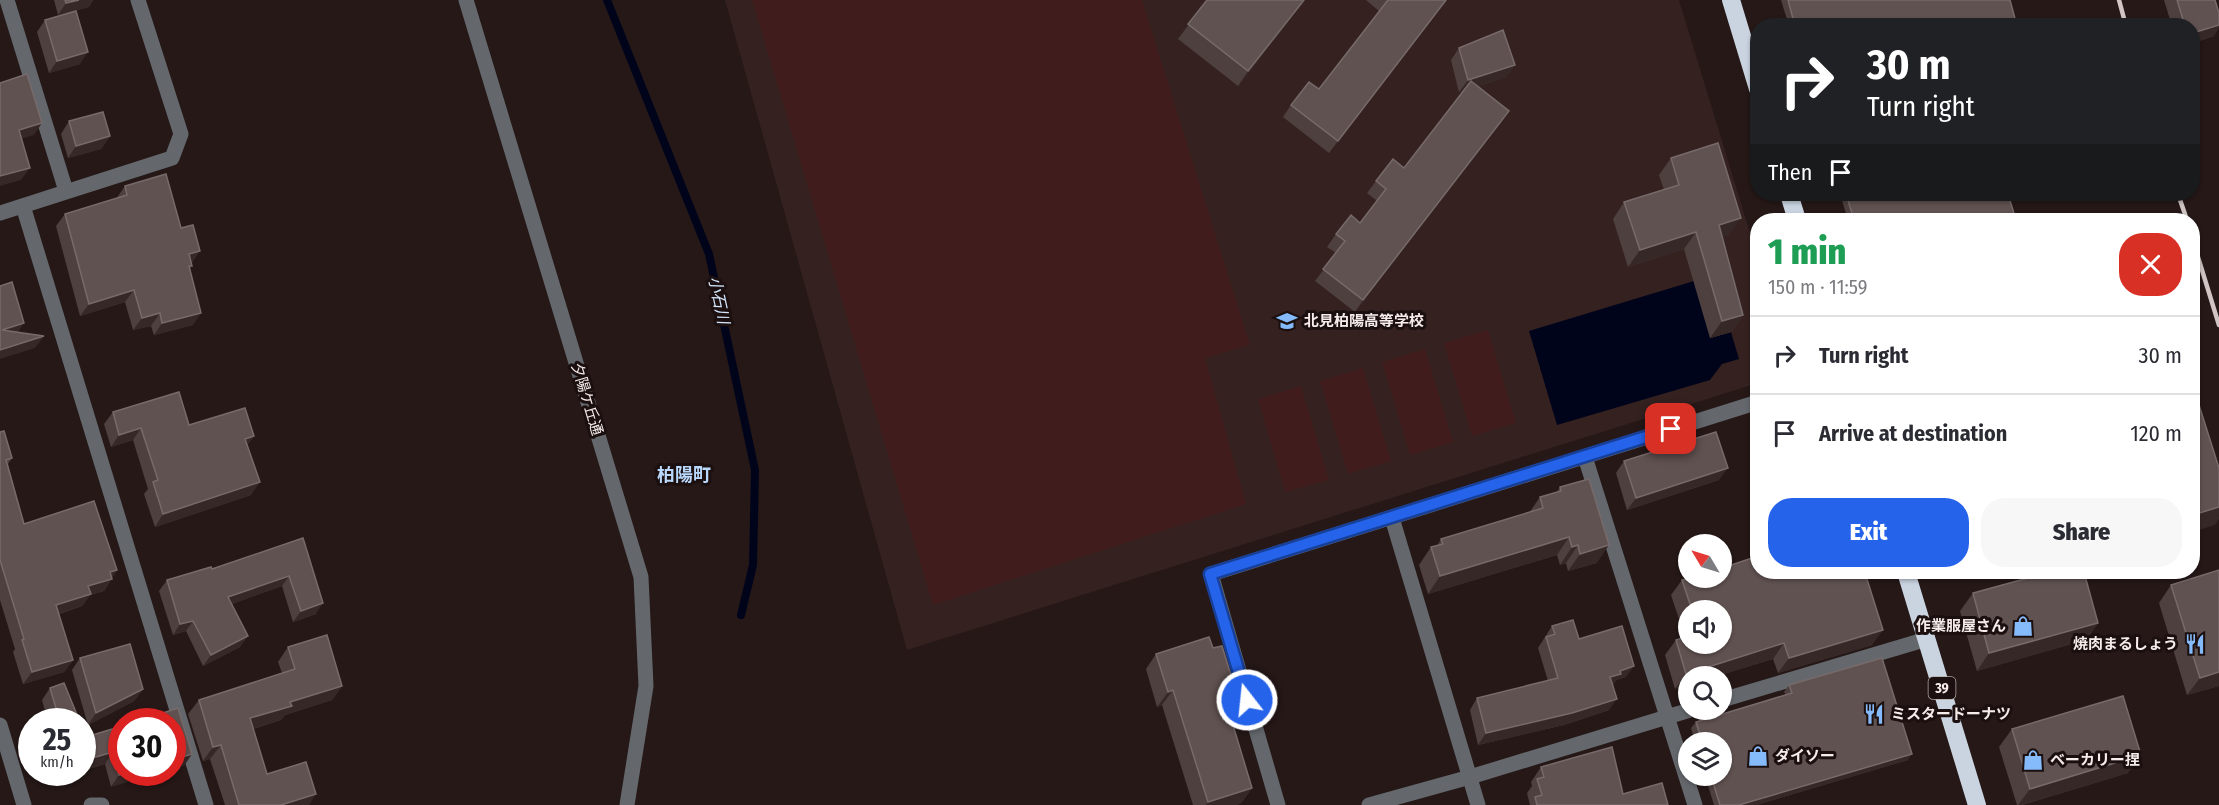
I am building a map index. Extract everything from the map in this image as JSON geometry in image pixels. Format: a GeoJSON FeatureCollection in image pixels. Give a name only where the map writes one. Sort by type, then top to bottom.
{"type":"FeatureCollection","features":[{"type":"Feature","properties":{"kind":"highway"},"geometry":{"type":"LineString","coordinates":[[1731,0],[1750,63]]}},
{"type":"Feature","properties":{"kind":"highway","name":"39"},"geometry":{"type":"LineString","coordinates":[[1908,579],[1977,805]]}},
{"type":"Feature","properties":{"kind":"street"},"geometry":{"type":"LineString","coordinates":[[7,0],[66,191]]}},
{"type":"Feature","properties":{"kind":"street"},"geometry":{"type":"LineString","coordinates":[[0,213],[172,158],[181,134],[138,0]]}},
{"type":"Feature","properties":{"kind":"street","name":"夕陽ケ丘通"},"geometry":{"type":"LineString","coordinates":[[466,0],[641,578],[646,686],[627,805]]}},
{"type":"Feature","properties":{"kind":"street"},"geometry":{"type":"LineString","coordinates":[[23,206],[206,805]]}},
{"type":"Feature","properties":{"kind":"street"},"geometry":{"type":"LineString","coordinates":[[1278,805],[1210,574],[1392,519],[1750,405]]}},
{"type":"Feature","properties":{"kind":"street"},"geometry":{"type":"LineString","coordinates":[[1585,457],[1695,805]]}},
{"type":"Feature","properties":{"kind":"street"},"geometry":{"type":"LineString","coordinates":[[1392,519],[1478,805]]}},
{"type":"Feature","properties":{"kind":"street"},"geometry":{"type":"LineString","coordinates":[[1732,697],[1927,639]]}},
{"type":"Feature","properties":{"kind":"street"},"geometry":{"type":"LineString","coordinates":[[1369,805],[1470,777],[1678,713]]}},
{"type":"Feature","properties":{"kind":"street"},"geometry":{"type":"LineString","coordinates":[[0,725],[24,805]]}},
{"type":"Feature","properties":{"kind":"street"},"geometry":{"type":"LineString","coordinates":[[91,805],[102,805]]}},
{"type":"Feature","properties":{"kind":"shaded area","name":"北見柏陽高等学校"},"geometry":{"type":"Polygon","coordinates":[[[725,0],[1679,0],[1750,233],[1750,386],[907,650],[725,0]]]}},
{"type":"Feature","properties":{"kind":"shaded area"},"geometry":{"type":"Polygon","coordinates":[[[752,0],[1142,0],[1250,345],[1205,358],[1246,504],[933,605],[752,0]]]}},
{"type":"Feature","properties":{"kind":"shaded area"},"geometry":{"type":"Polygon","coordinates":[[[1488,330],[1516,423],[1472,436],[1444,343],[1488,330]]]}},
{"type":"Feature","properties":{"kind":"shaded area"},"geometry":{"type":"Polygon","coordinates":[[[1425,349],[1453,442],[1410,455],[1382,362],[1425,349]]]}},
{"type":"Feature","properties":{"kind":"shaded area"},"geometry":{"type":"Polygon","coordinates":[[[1363,368],[1391,461],[1348,474],[1320,381],[1363,368]]]}},
{"type":"Feature","properties":{"kind":"shaded area"},"geometry":{"type":"Polygon","coordinates":[[[1301,386],[1329,480],[1285,492],[1258,399],[1301,386]]]}},
{"type":"Feature","properties":{"kind":"water"},"geometry":{"type":"Polygon","coordinates":[[[1694,281],[1711,338],[1731,332],[1739,359],[1722,364],[1710,380],[1557,425],[1529,331],[1694,281]]]}},
{"type":"Feature","properties":{"kind":"building"},"geometry":{"type":"Polygon","coordinates":[[[1207,0],[1304,0],[1248,71],[1188,24],[1207,0]]]}},
{"type":"Feature","properties":{"kind":"building"},"geometry":{"type":"Polygon","coordinates":[[[1388,0],[1446,0],[1338,141],[1291,105],[1309,82],[1319,89],[1388,0]]]}},
{"type":"Feature","properties":{"kind":"building"},"geometry":{"type":"Polygon","coordinates":[[[1788,0],[2010,0],[2015,18],[1793,18],[1788,0]]]}},
{"type":"Feature","properties":{"kind":"building"},"geometry":{"type":"Polygon","coordinates":[[[2177,0],[2215,0],[2219,13],[2219,25],[2200,31],[2200,18],[2183,18],[2177,0]]]}},
{"type":"Feature","properties":{"kind":"building"},"geometry":{"type":"Polygon","coordinates":[[[76,11],[88,52],[57,61],[45,20],[76,11]]]}},
{"type":"Feature","properties":{"kind":"building"},"geometry":{"type":"Polygon","coordinates":[[[1503,30],[1515,65],[1468,80],[1459,48],[1503,30]]]}},
{"type":"Feature","properties":{"kind":"building"},"geometry":{"type":"Polygon","coordinates":[[[27,74],[42,123],[19,130],[30,168],[0,176],[0,83],[27,74]]]}},
{"type":"Feature","properties":{"kind":"building"},"geometry":{"type":"Polygon","coordinates":[[[1471,81],[1509,111],[1363,300],[1323,269],[1345,241],[1336,234],[1351,215],[1360,223],[1386,189],[1376,181],[1393,159],[1404,168],[1471,81]]]}},
{"type":"Feature","properties":{"kind":"building"},"geometry":{"type":"Polygon","coordinates":[[[103,112],[110,136],[76,146],[69,121],[103,112]]]}},
{"type":"Feature","properties":{"kind":"building"},"geometry":{"type":"Polygon","coordinates":[[[1718,143],[1741,218],[1719,225],[1743,315],[1722,321],[1696,232],[1640,250],[1624,202],[1679,185],[1671,158],[1718,143]]]}},
{"type":"Feature","properties":{"kind":"building"},"geometry":{"type":"Polygon","coordinates":[[[166,174],[181,228],[193,225],[200,251],[189,254],[192,266],[189,266],[201,313],[162,323],[160,313],[142,318],[134,290],[89,304],[65,214],[127,195],[125,186],[166,174]]]}},
{"type":"Feature","properties":{"kind":"building"},"geometry":{"type":"Polygon","coordinates":[[[1848,201],[2010,201],[2014,213],[1852,213],[1848,201]]]}},
{"type":"Feature","properties":{"kind":"building"},"geometry":{"type":"Polygon","coordinates":[[[12,282],[24,323],[2,330],[44,336],[0,350],[0,286],[12,282]]]}},
{"type":"Feature","properties":{"kind":"building"},"geometry":{"type":"Polygon","coordinates":[[[179,392],[189,425],[245,408],[254,436],[245,439],[260,482],[163,514],[153,482],[158,480],[141,428],[119,435],[113,412],[179,392]]]}},
{"type":"Feature","properties":{"kind":"building"},"geometry":{"type":"Polygon","coordinates":[[[2200,408],[2219,468],[2219,507],[2200,513],[2200,408]]]}},
{"type":"Feature","properties":{"kind":"building"},"geometry":{"type":"Polygon","coordinates":[[[4,431],[12,458],[6,460],[24,524],[94,501],[117,570],[110,572],[112,579],[88,586],[91,594],[56,605],[73,660],[32,672],[0,560],[0,432],[4,431]]]}},
{"type":"Feature","properties":{"kind":"building"},"geometry":{"type":"Polygon","coordinates":[[[1716,432],[1728,468],[1636,498],[1624,461],[1716,432]]]}},
{"type":"Feature","properties":{"kind":"building"},"geometry":{"type":"Polygon","coordinates":[[[1589,479],[1609,545],[1580,554],[1578,545],[1572,547],[1569,537],[1440,576],[1431,547],[1443,544],[1441,539],[1543,508],[1540,497],[1561,491],[1560,487],[1589,479]]]}},
{"type":"Feature","properties":{"kind":"building"},"geometry":{"type":"Polygon","coordinates":[[[303,538],[323,603],[301,611],[289,576],[228,597],[248,636],[211,655],[193,621],[180,624],[167,580],[211,567],[212,569],[303,538]]]}},
{"type":"Feature","properties":{"kind":"building"},"geometry":{"type":"Polygon","coordinates":[[[1750,559],[1750,579],[1867,579],[1883,630],[1789,658],[1784,643],[1711,666],[1684,666],[1680,654],[1732,654],[1732,600],[1689,600],[1685,588],[1732,588],[1732,565],[1750,559]]]}},
{"type":"Feature","properties":{"kind":"building"},"geometry":{"type":"Polygon","coordinates":[[[2219,570],[2219,672],[2200,678],[2171,585],[2190,579],[2200,579],[2200,576],[2219,570]]]}},
{"type":"Feature","properties":{"kind":"building","name":"作業服屋さん"},"geometry":{"type":"Polygon","coordinates":[[[2024,579],[2086,579],[2098,623],[1989,653],[1973,593],[2024,579]]]}},
{"type":"Feature","properties":{"kind":"building"},"geometry":{"type":"Polygon","coordinates":[[[1573,620],[1579,639],[1622,626],[1634,666],[1620,671],[1621,674],[1610,677],[1617,699],[1572,713],[1486,733],[1477,698],[1558,678],[1546,637],[1555,634],[1552,626],[1573,620]]]}},
{"type":"Feature","properties":{"kind":"building"},"geometry":{"type":"Polygon","coordinates":[[[327,635],[342,686],[290,702],[292,706],[250,718],[267,774],[306,762],[316,794],[281,805],[239,805],[221,745],[213,747],[199,700],[295,669],[288,647],[327,635]]]}},
{"type":"Feature","properties":{"kind":"building"},"geometry":{"type":"Polygon","coordinates":[[[1209,637],[1213,648],[1222,646],[1235,688],[1223,692],[1252,788],[1208,802],[1173,690],[1168,692],[1156,654],[1209,637]]]}},
{"type":"Feature","properties":{"kind":"building"},"geometry":{"type":"Polygon","coordinates":[[[130,644],[143,689],[96,713],[80,658],[130,644]]]}},
{"type":"Feature","properties":{"kind":"building"},"geometry":{"type":"Polygon","coordinates":[[[1882,658],[1912,754],[1739,805],[1720,805],[1714,786],[1732,786],[1732,732],[1699,732],[1696,722],[1732,720],[1732,711],[1792,693],[1789,685],[1882,658]]]}},
{"type":"Feature","properties":{"kind":"building"},"geometry":{"type":"Polygon","coordinates":[[[64,683],[74,708],[56,708],[50,688],[64,683]]]}},
{"type":"Feature","properties":{"kind":"building"},"geometry":{"type":"Polygon","coordinates":[[[2123,696],[2141,755],[2030,789],[2012,729],[2123,696]]]}},
{"type":"Feature","properties":{"kind":"building"},"geometry":{"type":"Polygon","coordinates":[[[108,730],[108,753],[96,757],[96,734],[108,730]]]}},
{"type":"Feature","properties":{"kind":"building"},"geometry":{"type":"Polygon","coordinates":[[[186,734],[192,754],[186,756],[186,734]]]}},
{"type":"Feature","properties":{"kind":"building"},"geometry":{"type":"Polygon","coordinates":[[[1612,747],[1623,794],[1662,783],[1668,805],[1537,805],[1535,797],[1542,795],[1537,779],[1544,777],[1541,767],[1612,747]]]}},
{"type":"Feature","properties":{"kind":"waterway","name":"小石川"},"geometry":{"type":"LineString","coordinates":[[607,0],[709,254],[755,470],[753,565],[741,615]]}},
{"type":"Feature","properties":{"kind":"railway"},"geometry":{"type":"LineString","coordinates":[[2119,0],[2124,18]]}},
{"type":"Feature","properties":{"kind":"railway"},"geometry":{"type":"LineString","coordinates":[[2180,201],[2185,213]]}},
{"type":"Feature","properties":{"kind":"railway"},"geometry":{"type":"LineString","coordinates":[[2200,264],[2219,325]]}},
{"type":"Feature","properties":{"kind":"place","name":"北見柏陽高等学校"},"geometry":{"type":"Point","coordinates":[1287,321]}},
{"type":"Feature","properties":{"kind":"place","name":"作業服屋さん"},"geometry":{"type":"Point","coordinates":[2023,626]}},
{"type":"Feature","properties":{"kind":"place","name":"焼肉まるしょう"},"geometry":{"type":"Point","coordinates":[2195,644]}},
{"type":"Feature","properties":{"kind":"place","name":"ミスタードーナツ"},"geometry":{"type":"Point","coordinates":[1874,714]}},
{"type":"Feature","properties":{"kind":"place","name":"ダイソー"},"geometry":{"type":"Point","coordinates":[1758,756]}},
{"type":"Feature","properties":{"kind":"place","name":"ベーカリー捏"},"geometry":{"type":"Point","coordinates":[2033,760]}},
{"type":"Feature","properties":{"kind":"district","name":"柏陽町"},"geometry":{"type":"Point","coordinates":[684,475]}},
{"type":"Feature","properties":{"kind":"route"},"geometry":{"type":"LineString","coordinates":[[1247,700],[1210,574],[1392,519],[1671,429]]}}]}
